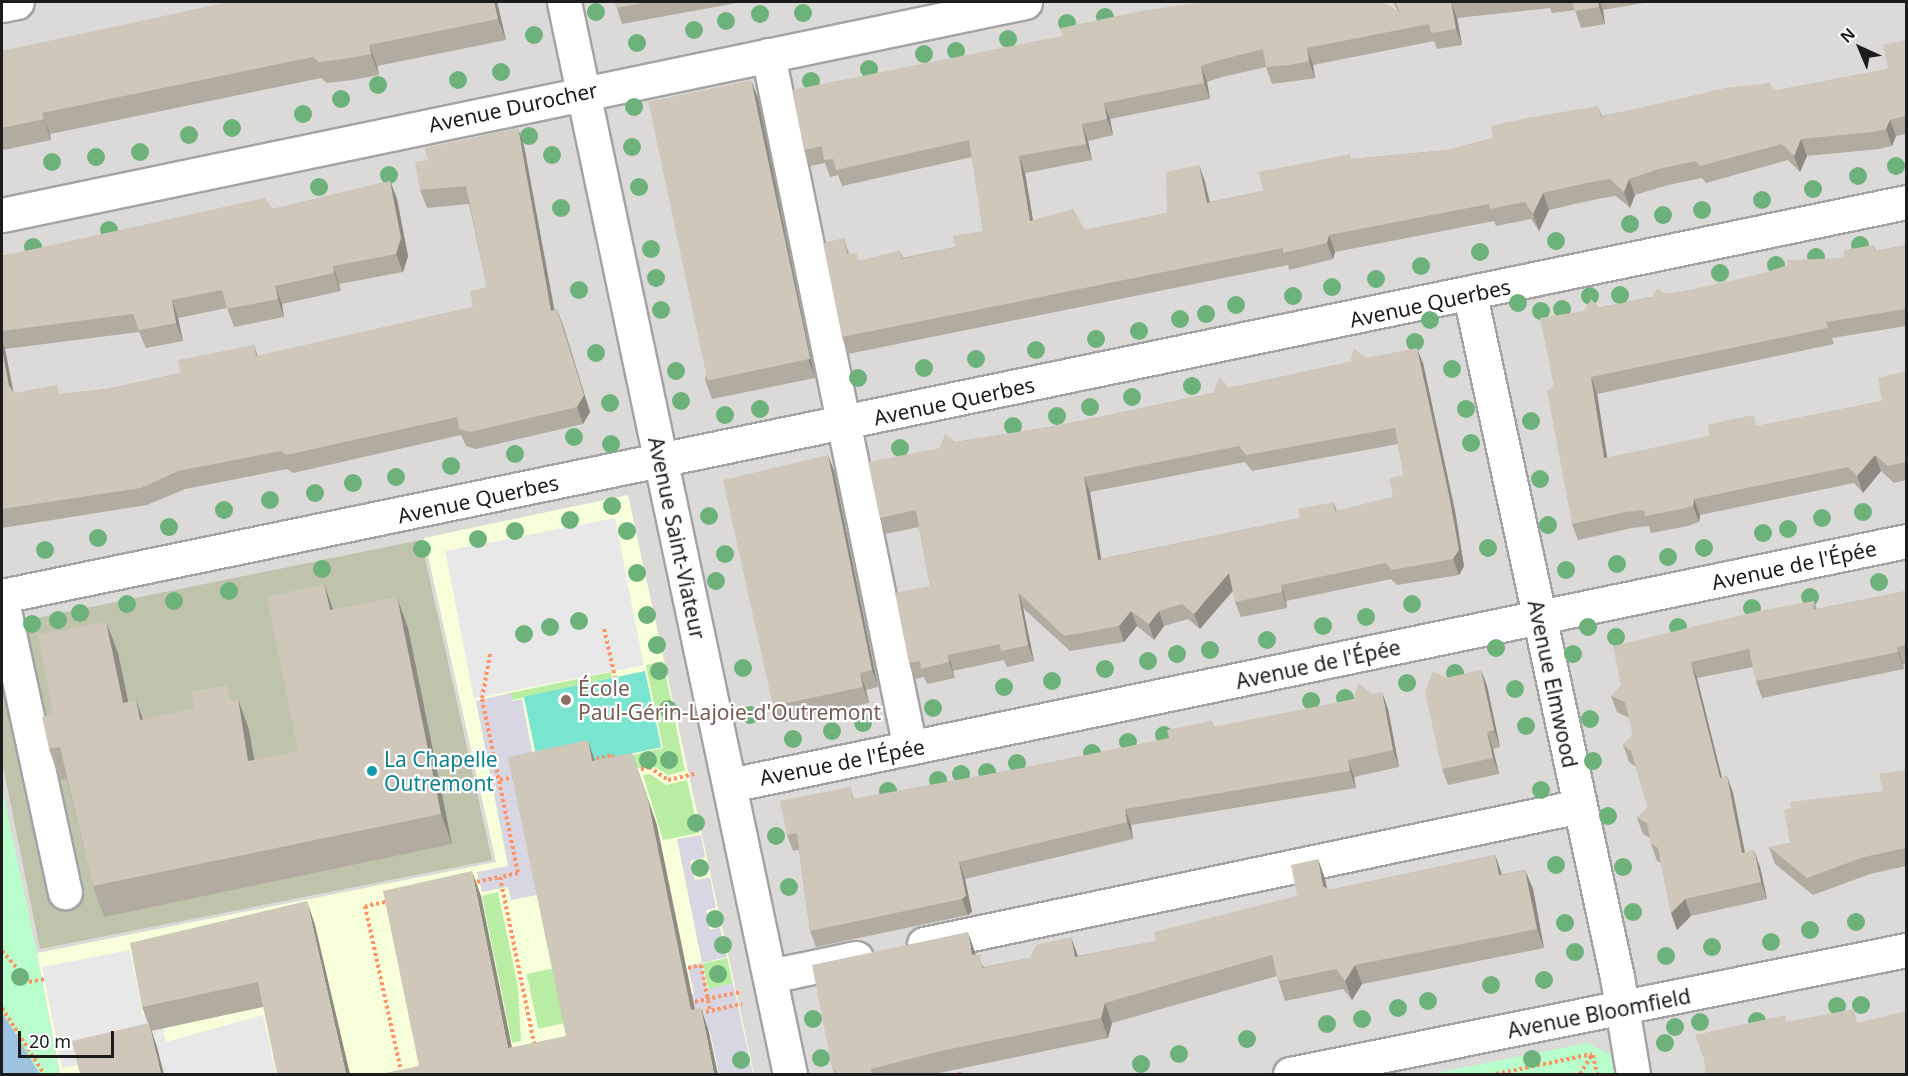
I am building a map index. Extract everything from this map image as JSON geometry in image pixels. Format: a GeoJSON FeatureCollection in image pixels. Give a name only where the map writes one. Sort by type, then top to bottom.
{"type":"FeatureCollection","features":[{"type":"Feature","properties":{"kind":"street"},"geometry":{"type":"LineString","coordinates":[[2,5],[16,2]]}},
{"type":"Feature","properties":{"kind":"street","name":"Avenue Saint-Viateur"},"geometry":{"type":"LineString","coordinates":[[564,2],[730,785],[757,983],[790,1074]]}},
{"type":"Feature","properties":{"kind":"street","name":"Avenue Durocher"},"geometry":{"type":"LineString","coordinates":[[2,214],[1025,2]]}},
{"type":"Feature","properties":{"kind":"street"},"geometry":{"type":"LineString","coordinates":[[768,55],[841,426],[910,748]]}},
{"type":"Feature","properties":{"kind":"street","name":"Avenue Querbes"},"geometry":{"type":"LineString","coordinates":[[2,596],[661,460],[841,426],[1906,202]]}},
{"type":"Feature","properties":{"kind":"street","name":"Avenue Elmwood"},"geometry":{"type":"LineString","coordinates":[[1470,295],[1580,806],[1622,1009],[1633,1074]]}},
{"type":"Feature","properties":{"kind":"street","name":"Avenue de l'Épée"},"geometry":{"type":"LineString","coordinates":[[730,785],[1906,541]]}},
{"type":"Feature","properties":{"kind":"street"},"geometry":{"type":"LineString","coordinates":[[2,601],[65,892]]}},
{"type":"Feature","properties":{"kind":"street"},"geometry":{"type":"LineString","coordinates":[[757,983],[892,950],[1580,806]]}},
{"type":"Feature","properties":{"kind":"street","name":"Avenue Bloomfield"},"geometry":{"type":"LineString","coordinates":[[1290,1074],[1906,950]]}},
{"type":"Feature","properties":{"kind":"path"},"geometry":{"type":"LineString","coordinates":[[604,629],[615,677]]}},
{"type":"Feature","properties":{"kind":"path"},"geometry":{"type":"LineString","coordinates":[[462,885],[518,873],[482,699],[490,654]]}},
{"type":"Feature","properties":{"kind":"path"},"geometry":{"type":"LineString","coordinates":[[580,762],[613,755],[615,766]]}},
{"type":"Feature","properties":{"kind":"path"},"geometry":{"type":"LineString","coordinates":[[628,772],[650,767],[668,780],[698,773]]}},
{"type":"Feature","properties":{"kind":"path"},"geometry":{"type":"LineString","coordinates":[[500,780],[520,776],[521,780]]}},
{"type":"Feature","properties":{"kind":"path"},"geometry":{"type":"LineString","coordinates":[[500,877],[536,1053],[546,1050]]}},
{"type":"Feature","properties":{"kind":"path"},"geometry":{"type":"LineString","coordinates":[[400,1071],[365,906],[403,898]]}},
{"type":"Feature","properties":{"kind":"path"},"geometry":{"type":"LineString","coordinates":[[2,951],[29,982],[45,979]]}},
{"type":"Feature","properties":{"kind":"path"},"geometry":{"type":"LineString","coordinates":[[688,968],[700,965],[710,1011]]}},
{"type":"Feature","properties":{"kind":"path"},"geometry":{"type":"LineString","coordinates":[[685,1004],[757,983]]}},
{"type":"Feature","properties":{"kind":"path"},"geometry":{"type":"LineString","coordinates":[[694,1014],[746,1003]]}},
{"type":"Feature","properties":{"kind":"path"},"geometry":{"type":"LineString","coordinates":[[2,1008],[44,1074]]}},
{"type":"Feature","properties":{"kind":"path"},"geometry":{"type":"LineString","coordinates":[[955,1052],[960,1074]]}},
{"type":"Feature","properties":{"kind":"path"},"geometry":{"type":"LineString","coordinates":[[1496,1074],[1592,1054]]}},
{"type":"Feature","properties":{"kind":"path"},"geometry":{"type":"LineString","coordinates":[[1580,1074],[1592,1054]]}},
{"type":"Feature","properties":{"kind":"path"},"geometry":{"type":"LineString","coordinates":[[1592,1054],[1597,1074]]}},
{"type":"Feature","properties":{"kind":"shaded area"},"geometry":{"type":"Polygon","coordinates":[[[2,2],[1906,2],[1906,1074],[2,1074],[2,2]]]}},
{"type":"Feature","properties":{"kind":"shaded area","name":"École Paul-Gérin-Lajoie-d'Outremont"},"geometry":{"type":"Polygon","coordinates":[[[628,495],[754,1074],[60,1074],[37,953],[496,862],[424,538],[628,495]]]}},
{"type":"Feature","properties":{"kind":"shaded area"},"geometry":{"type":"Polygon","coordinates":[[[615,518],[644,665],[474,698],[445,551],[615,518]]]}},
{"type":"Feature","properties":{"kind":"shaded area"},"geometry":{"type":"Polygon","coordinates":[[[421,540],[492,860],[40,949],[2,761],[2,625],[421,540]]]}},
{"type":"Feature","properties":{"kind":"shaded area"},"geometry":{"type":"Polygon","coordinates":[[[645,671],[661,747],[540,773],[524,697],[645,671]]]}},
{"type":"Feature","properties":{"kind":"shaded area"},"geometry":{"type":"Polygon","coordinates":[[[510,693],[512,701],[522,699],[536,772],[537,895],[511,900],[508,887],[482,892],[477,872],[508,866],[476,701],[510,693]]]}},
{"type":"Feature","properties":{"kind":"shaded area"},"geometry":{"type":"Polygon","coordinates":[[[701,835],[705,857],[690,861],[695,880],[710,877],[716,908],[706,910],[710,930],[720,927],[727,957],[702,963],[677,839],[701,835]]]}},
{"type":"Feature","properties":{"kind":"shaded area"},"geometry":{"type":"Polygon","coordinates":[[[130,950],[143,1015],[160,1013],[166,1042],[263,1015],[276,1074],[164,1074],[158,1051],[62,1068],[42,967],[130,950]]]}},
{"type":"Feature","properties":{"kind":"shaded area"},"geometry":{"type":"Polygon","coordinates":[[[702,963],[707,989],[733,983],[753,1074],[719,1074],[710,1031],[692,1035],[620,1009],[694,994],[688,966],[702,963]]]}},
{"type":"Feature","properties":{"kind":"shaded area"},"geometry":{"type":"Polygon","coordinates":[[[2,1013],[10,1025],[40,1074],[2,1074],[2,1013]]]}},
{"type":"Feature","properties":{"kind":"green space"},"geometry":{"type":"Polygon","coordinates":[[[663,661],[685,771],[668,775],[652,765],[619,772],[624,757],[663,748],[646,665],[663,661]]]}},
{"type":"Feature","properties":{"kind":"green space"},"geometry":{"type":"Polygon","coordinates":[[[611,672],[612,678],[512,700],[510,693],[611,672]]]}},
{"type":"Feature","properties":{"kind":"green space"},"geometry":{"type":"Polygon","coordinates":[[[650,774],[666,785],[687,780],[699,833],[663,840],[643,775],[650,774]]]}},
{"type":"Feature","properties":{"kind":"green space"},"geometry":{"type":"Polygon","coordinates":[[[2,788],[37,953],[59,1074],[2,1074],[2,788]]]}},
{"type":"Feature","properties":{"kind":"green space"},"geometry":{"type":"Polygon","coordinates":[[[498,892],[518,987],[521,1041],[512,1043],[482,896],[498,892]]]}},
{"type":"Feature","properties":{"kind":"green space"},"geometry":{"type":"Polygon","coordinates":[[[727,958],[733,983],[708,989],[703,964],[727,958]]]}},
{"type":"Feature","properties":{"kind":"green space"},"geometry":{"type":"Polygon","coordinates":[[[555,968],[567,1023],[538,1029],[527,974],[555,968]]]}},
{"type":"Feature","properties":{"kind":"green space"},"geometry":{"type":"Polygon","coordinates":[[[1587,1043],[1610,1054],[1616,1074],[1431,1074],[1587,1043]]]}},
{"type":"Feature","properties":{"kind":"building"},"geometry":{"type":"Polygon","coordinates":[[[228,2],[494,2],[498,19],[369,45],[371,54],[319,62],[313,57],[42,113],[44,119],[2,128],[2,51],[228,2]]]}},
{"type":"Feature","properties":{"kind":"building"},"geometry":{"type":"Polygon","coordinates":[[[615,2],[649,2],[616,8],[615,2]]]}},
{"type":"Feature","properties":{"kind":"building"},"geometry":{"type":"Polygon","coordinates":[[[1205,2],[1382,2],[1400,12],[1395,2],[1451,2],[1456,29],[1431,33],[1429,24],[1307,48],[1309,61],[1289,65],[1266,67],[1263,49],[1201,66],[1204,83],[1104,103],[1107,119],[1082,124],[1086,144],[1019,156],[1030,221],[1073,209],[1085,230],[1167,213],[1166,172],[1199,165],[1207,203],[1263,191],[1259,172],[1350,154],[1351,159],[1448,150],[1493,138],[1491,126],[1527,118],[1598,106],[1601,117],[1725,88],[1770,83],[1773,91],[1888,69],[1883,45],[1906,40],[1906,116],[1890,120],[1886,129],[1873,132],[1801,139],[1794,156],[1782,144],[1700,166],[1696,161],[1662,168],[1629,179],[1624,192],[1610,179],[1543,193],[1533,214],[1525,202],[1490,209],[1489,204],[1329,235],[1327,243],[1283,253],[1283,248],[842,337],[823,243],[844,238],[847,254],[857,253],[858,261],[900,251],[902,259],[955,247],[953,236],[983,231],[969,140],[836,170],[833,159],[824,160],[822,146],[804,150],[792,90],[1062,36],[1061,28],[1146,10],[1205,2]]]}},
{"type":"Feature","properties":{"kind":"building"},"geometry":{"type":"Polygon","coordinates":[[[1572,2],[1598,2],[1599,7],[1575,11],[1572,2]]]}},
{"type":"Feature","properties":{"kind":"building"},"geometry":{"type":"Polygon","coordinates":[[[751,80],[810,359],[708,381],[648,102],[751,80]]]}},
{"type":"Feature","properties":{"kind":"building"},"geometry":{"type":"Polygon","coordinates":[[[518,128],[551,311],[557,309],[584,395],[577,407],[470,432],[459,429],[457,417],[286,455],[281,451],[178,471],[141,488],[2,509],[2,349],[9,386],[14,393],[57,385],[59,394],[107,389],[181,373],[178,360],[254,345],[256,356],[473,307],[470,291],[487,287],[466,186],[420,190],[415,162],[428,160],[425,148],[518,128]]]}},
{"type":"Feature","properties":{"kind":"building"},"geometry":{"type":"Polygon","coordinates":[[[390,181],[401,238],[396,254],[333,266],[334,273],[275,286],[278,299],[227,309],[222,290],[172,300],[176,323],[139,330],[133,314],[2,331],[2,256],[265,198],[273,209],[390,181]]]}},
{"type":"Feature","properties":{"kind":"building"},"geometry":{"type":"Polygon","coordinates":[[[1874,245],[1875,251],[1906,245],[1906,309],[1826,322],[1828,328],[1591,377],[1604,458],[1709,436],[1708,425],[1733,419],[1754,415],[1756,426],[1882,401],[1878,378],[1906,371],[1906,462],[1888,466],[1875,455],[1857,476],[1848,467],[1694,499],[1693,506],[1682,509],[1645,516],[1644,510],[1626,512],[1572,524],[1547,391],[1554,386],[1540,318],[1584,311],[1591,299],[1600,308],[1652,297],[1658,288],[1665,294],[1681,292],[1760,274],[1788,265],[1787,260],[1843,258],[1845,250],[1874,245]]]}},
{"type":"Feature","properties":{"kind":"building"},"geometry":{"type":"Polygon","coordinates":[[[1354,348],[1366,358],[1417,348],[1459,550],[1453,559],[1392,570],[1386,563],[1281,585],[1282,592],[1235,602],[1229,573],[1194,614],[1182,604],[1159,611],[1149,624],[1131,611],[1119,626],[1064,636],[1018,592],[1028,645],[1001,651],[1000,644],[948,655],[949,662],[921,669],[920,661],[909,663],[895,593],[930,586],[916,510],[880,518],[868,462],[940,448],[945,434],[956,442],[1061,425],[1213,393],[1220,377],[1229,388],[1350,362],[1354,348]],[[1395,428],[1246,455],[1239,446],[1084,477],[1098,560],[1300,518],[1298,509],[1334,502],[1335,511],[1393,497],[1389,478],[1404,475],[1395,428]]]}},
{"type":"Feature","properties":{"kind":"building"},"geometry":{"type":"Polygon","coordinates":[[[828,455],[872,670],[860,673],[863,687],[773,706],[723,480],[828,455]]]}},
{"type":"Feature","properties":{"kind":"building","name":"La Chapelle Outremont"},"geometry":{"type":"Polygon","coordinates":[[[324,584],[330,610],[397,597],[441,814],[93,886],[60,747],[49,749],[42,717],[53,714],[38,634],[106,622],[123,703],[136,700],[140,720],[194,708],[191,692],[227,685],[230,701],[238,699],[248,761],[298,751],[267,597],[324,584]]]}},
{"type":"Feature","properties":{"kind":"building"},"geometry":{"type":"Polygon","coordinates":[[[1906,591],[1906,645],[1897,647],[1898,652],[1756,681],[1749,649],[1691,662],[1720,778],[1727,776],[1742,853],[1754,850],[1761,882],[1685,899],[1671,913],[1658,848],[1651,844],[1647,823],[1637,818],[1648,807],[1631,751],[1623,745],[1633,735],[1625,702],[1611,696],[1621,685],[1613,646],[1759,611],[1814,601],[1813,610],[1906,591]]]}},
{"type":"Feature","properties":{"kind":"building"},"geometry":{"type":"Polygon","coordinates":[[[1481,670],[1494,730],[1487,732],[1493,758],[1442,769],[1425,692],[1433,671],[1446,678],[1481,670]]]}},
{"type":"Feature","properties":{"kind":"building"},"geometry":{"type":"Polygon","coordinates":[[[1358,683],[1373,694],[1382,692],[1393,750],[1348,760],[1350,771],[1125,809],[1127,822],[959,862],[966,896],[962,899],[810,931],[797,833],[787,835],[780,801],[850,787],[853,799],[1033,766],[1169,738],[1167,730],[1211,721],[1213,727],[1354,699],[1358,683]]]}},
{"type":"Feature","properties":{"kind":"building"},"geometry":{"type":"Polygon","coordinates":[[[588,740],[592,761],[632,753],[648,800],[691,1010],[701,1008],[714,1074],[380,1074],[419,1066],[383,891],[472,871],[508,1048],[566,1036],[508,757],[588,740]]]}},
{"type":"Feature","properties":{"kind":"building"},"geometry":{"type":"Polygon","coordinates":[[[1906,770],[1906,848],[1864,857],[1807,878],[1769,847],[1790,843],[1784,810],[1791,808],[1790,802],[1883,791],[1879,774],[1906,770]]]}},
{"type":"Feature","properties":{"kind":"building"},"geometry":{"type":"Polygon","coordinates":[[[1495,855],[1499,875],[1525,870],[1537,929],[1355,965],[1345,981],[1336,969],[1278,981],[1272,955],[1105,1003],[1101,1018],[941,1051],[871,1069],[872,1074],[837,1074],[832,1068],[812,965],[968,932],[972,955],[980,954],[982,968],[1030,958],[1036,945],[1071,937],[1075,957],[1156,941],[1154,932],[1297,896],[1291,865],[1318,859],[1323,886],[1329,890],[1495,855]]]}},
{"type":"Feature","properties":{"kind":"building"},"geometry":{"type":"Polygon","coordinates":[[[307,901],[346,1074],[277,1074],[258,982],[142,1007],[130,943],[307,901]]]}},
{"type":"Feature","properties":{"kind":"building"},"geometry":{"type":"Polygon","coordinates":[[[1854,1009],[1857,1023],[1906,1011],[1906,1074],[1706,1074],[1704,1059],[1695,1035],[1786,1015],[1786,1022],[1854,1009]]]}},
{"type":"Feature","properties":{"kind":"building"},"geometry":{"type":"Polygon","coordinates":[[[149,1023],[161,1074],[80,1074],[72,1041],[149,1023]]]}},
{"type":"Feature","properties":{"kind":"place","name":"École Paul-Gérin-Lajoie-d'Outremont"},"geometry":{"type":"Point","coordinates":[566,700]}},
{"type":"Feature","properties":{"kind":"place","name":"La Chapelle Outremont"},"geometry":{"type":"Point","coordinates":[372,771]}}]}
